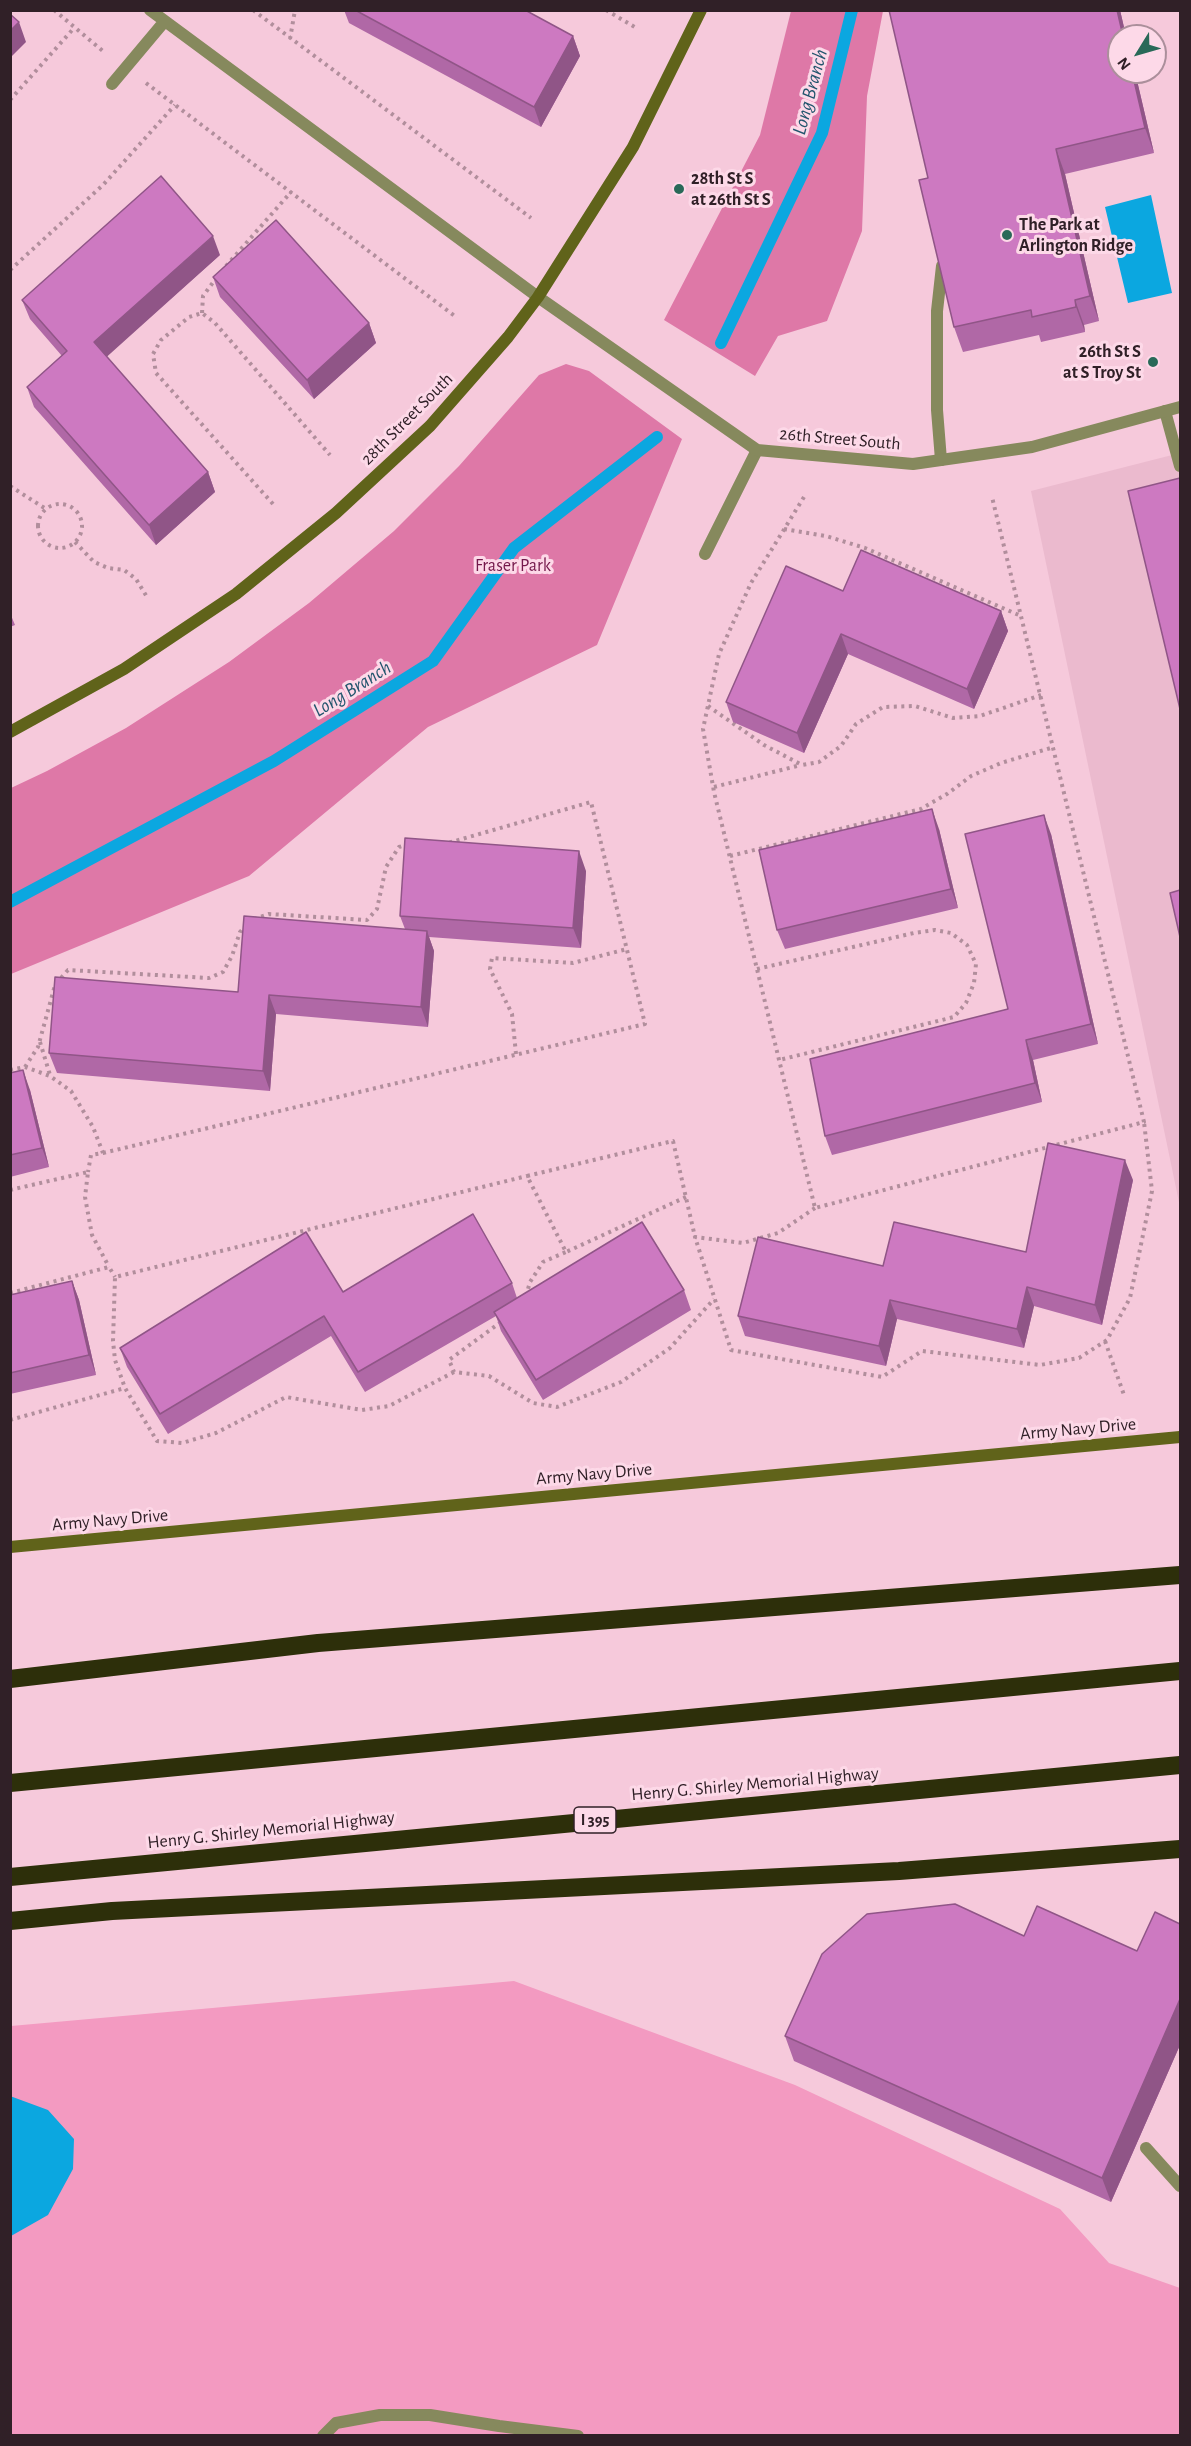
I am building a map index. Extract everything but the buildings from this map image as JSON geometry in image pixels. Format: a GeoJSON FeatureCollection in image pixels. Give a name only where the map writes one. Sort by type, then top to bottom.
{"type":"FeatureCollection","features":[{"type":"Feature","properties":{"kind":"highway"},"geometry":{"type":"LineString","coordinates":[[10,1679],[318,1643],[1180,1575]]}},
{"type":"Feature","properties":{"kind":"highway"},"geometry":{"type":"LineString","coordinates":[[10,1783],[1180,1671]]}},
{"type":"Feature","properties":{"kind":"highway","name":"Henry G. Shirley Memorial Highway"},"geometry":{"type":"LineString","coordinates":[[10,1877],[1180,1765]]}},
{"type":"Feature","properties":{"kind":"highway"},"geometry":{"type":"LineString","coordinates":[[10,1921],[112,1911],[899,1871],[1180,1849]]}},
{"type":"Feature","properties":{"kind":"street","name":"26th Street South"},"geometry":{"type":"LineString","coordinates":[[150,10],[538,297],[757,450],[913,464],[1032,447],[1180,407]]}},
{"type":"Feature","properties":{"kind":"street","name":"28th Street South"},"geometry":{"type":"LineString","coordinates":[[10,732],[124,669],[236,594],[336,513],[430,426],[508,337],[538,297],[633,147],[701,10]]}},
{"type":"Feature","properties":{"kind":"street"},"geometry":{"type":"LineString","coordinates":[[112,84],[164,22]]}},
{"type":"Feature","properties":{"kind":"street"},"geometry":{"type":"LineString","coordinates":[[941,460],[937,410],[937,310],[942,266]]}},
{"type":"Feature","properties":{"kind":"street"},"geometry":{"type":"LineString","coordinates":[[1165,411],[1180,466]]}},
{"type":"Feature","properties":{"kind":"street"},"geometry":{"type":"LineString","coordinates":[[705,554],[757,450]]}},
{"type":"Feature","properties":{"kind":"street","name":"Army Navy Drive"},"geometry":{"type":"LineString","coordinates":[[10,1547],[1180,1437]]}},
{"type":"Feature","properties":{"kind":"street"},"geometry":{"type":"LineString","coordinates":[[1146,2148],[1180,2186]]}},
{"type":"Feature","properties":{"kind":"street"},"geometry":{"type":"LineString","coordinates":[[323,2436],[336,2423],[390,2415],[430,2415],[500,2427],[578,2436]]}},
{"type":"Feature","properties":{"kind":"path"},"geometry":{"type":"LineString","coordinates":[[54,10],[125,68],[456,317]]}},
{"type":"Feature","properties":{"kind":"path"},"geometry":{"type":"LineString","coordinates":[[253,10],[531,218]]}},
{"type":"Feature","properties":{"kind":"path"},"geometry":{"type":"LineString","coordinates":[[290,39],[295,10]]}},
{"type":"Feature","properties":{"kind":"path"},"geometry":{"type":"LineString","coordinates":[[606,10],[638,29]]}},
{"type":"Feature","properties":{"kind":"path"},"geometry":{"type":"LineString","coordinates":[[10,100],[75,28]]}},
{"type":"Feature","properties":{"kind":"path"},"geometry":{"type":"LineString","coordinates":[[10,270],[103,185],[175,105]]}},
{"type":"Feature","properties":{"kind":"path"},"geometry":{"type":"LineString","coordinates":[[202,313],[203,296],[220,272],[291,192]]}},
{"type":"Feature","properties":{"kind":"path"},"geometry":{"type":"LineString","coordinates":[[202,313],[215,323],[330,455]]}},
{"type":"Feature","properties":{"kind":"path"},"geometry":{"type":"LineString","coordinates":[[202,313],[189,317],[161,340],[153,354],[156,373],[273,504]]}},
{"type":"Feature","properties":{"kind":"path"},"geometry":{"type":"LineString","coordinates":[[10,486],[46,509]]}},
{"type":"Feature","properties":{"kind":"path"},"geometry":{"type":"LineString","coordinates":[[804,497],[750,584],[719,654],[703,729],[714,788],[815,1208]]}},
{"type":"Feature","properties":{"kind":"path"},"geometry":{"type":"LineString","coordinates":[[115,1277],[673,1141],[695,1237],[731,1350],[882,1377],[922,1351],[1040,1365],[1079,1358],[1105,1341],[1130,1298],[1152,1191],[1144,1122],[992,497]]}},
{"type":"Feature","properties":{"kind":"path"},"geometry":{"type":"LineString","coordinates":[[66,504],[78,512],[83,525],[82,533],[75,542],[59,548],[45,542],[38,522],[46,509],[52,505],[66,504]]}},
{"type":"Feature","properties":{"kind":"path"},"geometry":{"type":"LineString","coordinates":[[784,530],[826,536],[865,548],[1022,616]]}},
{"type":"Feature","properties":{"kind":"path"},"geometry":{"type":"LineString","coordinates":[[75,542],[94,562],[108,568],[124,570],[136,579],[147,597]]}},
{"type":"Feature","properties":{"kind":"path"},"geometry":{"type":"LineString","coordinates":[[714,788],[819,762],[841,746],[856,724],[883,707],[915,706],[953,718],[980,716],[1041,695]]}},
{"type":"Feature","properties":{"kind":"path"},"geometry":{"type":"LineString","coordinates":[[708,706],[764,745],[802,765]]}},
{"type":"Feature","properties":{"kind":"path"},"geometry":{"type":"LineString","coordinates":[[730,856],[921,809],[947,794],[971,776],[1001,763],[1054,747]]}},
{"type":"Feature","properties":{"kind":"path"},"geometry":{"type":"LineString","coordinates":[[441,845],[591,802],[645,1024],[92,1155],[85,1197],[92,1234],[115,1277],[113,1341],[115,1360],[125,1388],[157,1441],[182,1443],[216,1432],[286,1397],[362,1410],[389,1406],[454,1372],[489,1376],[534,1403],[557,1407],[621,1382],[670,1348],[715,1298]]}},
{"type":"Feature","properties":{"kind":"path"},"geometry":{"type":"LineString","coordinates":[[25,1067],[38,1047],[55,985],[68,970],[209,978],[223,972],[232,956],[240,932],[249,921],[269,914],[367,920],[377,909],[386,867],[399,847],[418,842]]}},
{"type":"Feature","properties":{"kind":"path"},"geometry":{"type":"LineString","coordinates":[[758,969],[935,930],[951,933],[967,945],[976,964],[974,983],[966,1003],[954,1017],[779,1060]]}},
{"type":"Feature","properties":{"kind":"path"},"geometry":{"type":"LineString","coordinates":[[516,1054],[512,1014],[490,969],[492,958],[573,963],[627,949]]}},
{"type":"Feature","properties":{"kind":"path"},"geometry":{"type":"LineString","coordinates":[[40,1041],[50,1076]]}},
{"type":"Feature","properties":{"kind":"path"},"geometry":{"type":"LineString","coordinates":[[10,1070],[25,1067],[50,1076],[71,1091],[93,1127],[103,1153]]}},
{"type":"Feature","properties":{"kind":"path"},"geometry":{"type":"LineString","coordinates":[[695,1237],[743,1243],[778,1233],[815,1208],[1144,1122]]}},
{"type":"Feature","properties":{"kind":"path"},"geometry":{"type":"LineString","coordinates":[[10,1190],[88,1172]]}},
{"type":"Feature","properties":{"kind":"path"},"geometry":{"type":"LineString","coordinates":[[527,1176],[566,1252]]}},
{"type":"Feature","properties":{"kind":"path"},"geometry":{"type":"LineString","coordinates":[[526,1298],[530,1282],[543,1262],[686,1197]]}},
{"type":"Feature","properties":{"kind":"path"},"geometry":{"type":"LineString","coordinates":[[10,1293],[109,1267]]}},
{"type":"Feature","properties":{"kind":"path"},"geometry":{"type":"LineString","coordinates":[[454,1372],[449,1360],[508,1317]]}},
{"type":"Feature","properties":{"kind":"path"},"geometry":{"type":"LineString","coordinates":[[1105,1341],[1125,1395]]}},
{"type":"Feature","properties":{"kind":"path"},"geometry":{"type":"LineString","coordinates":[[10,1420],[125,1388]]}},
{"type":"Feature","properties":{"kind":"shaded area"},"geometry":{"type":"Polygon","coordinates":[[[1180,453],[1180,1207],[1031,491],[1180,453]]]}},
{"type":"Feature","properties":{"kind":"shaded area"},"geometry":{"type":"Polygon","coordinates":[[[514,1981],[795,2085],[1060,2209],[1109,2263],[1180,2288],[1180,2435],[11,2436],[11,2026],[514,1981]]]}},
{"type":"Feature","properties":{"kind":"green space"},"geometry":{"type":"Polygon","coordinates":[[[791,11],[883,11],[867,96],[862,231],[827,321],[778,336],[755,376],[664,320],[760,135],[791,11]]]}},
{"type":"Feature","properties":{"kind":"green space","name":"Fraser Park"},"geometry":{"type":"Polygon","coordinates":[[[566,364],[589,371],[682,439],[597,645],[428,727],[249,876],[11,974],[11,788],[126,728],[229,662],[309,603],[394,531],[459,466],[539,375],[566,364]]]}},
{"type":"Feature","properties":{"kind":"water"},"geometry":{"type":"Polygon","coordinates":[[[1151,195],[1172,293],[1128,303],[1105,207],[1151,195]]]}},
{"type":"Feature","properties":{"kind":"water"},"geometry":{"type":"Polygon","coordinates":[[[10,2096],[48,2110],[74,2139],[73,2169],[48,2215],[11,2236],[10,2096]]]}},
{"type":"Feature","properties":{"kind":"waterway","name":"Long Branch"},"geometry":{"type":"LineString","coordinates":[[721,343],[822,133],[852,10]]}},
{"type":"Feature","properties":{"kind":"waterway","name":"Long Branch"},"geometry":{"type":"LineString","coordinates":[[10,902],[274,761],[433,661],[514,548],[657,437]]}},
{"type":"Feature","properties":{"kind":"place","name":"28th St S at 26th St S"},"geometry":{"type":"Point","coordinates":[679,189]}},
{"type":"Feature","properties":{"kind":"place","name":"The Park at Arlington Ridge"},"geometry":{"type":"Point","coordinates":[1007,235]}},
{"type":"Feature","properties":{"kind":"place","name":"26th St S at S Troy St"},"geometry":{"type":"Point","coordinates":[1153,362]}}]}
